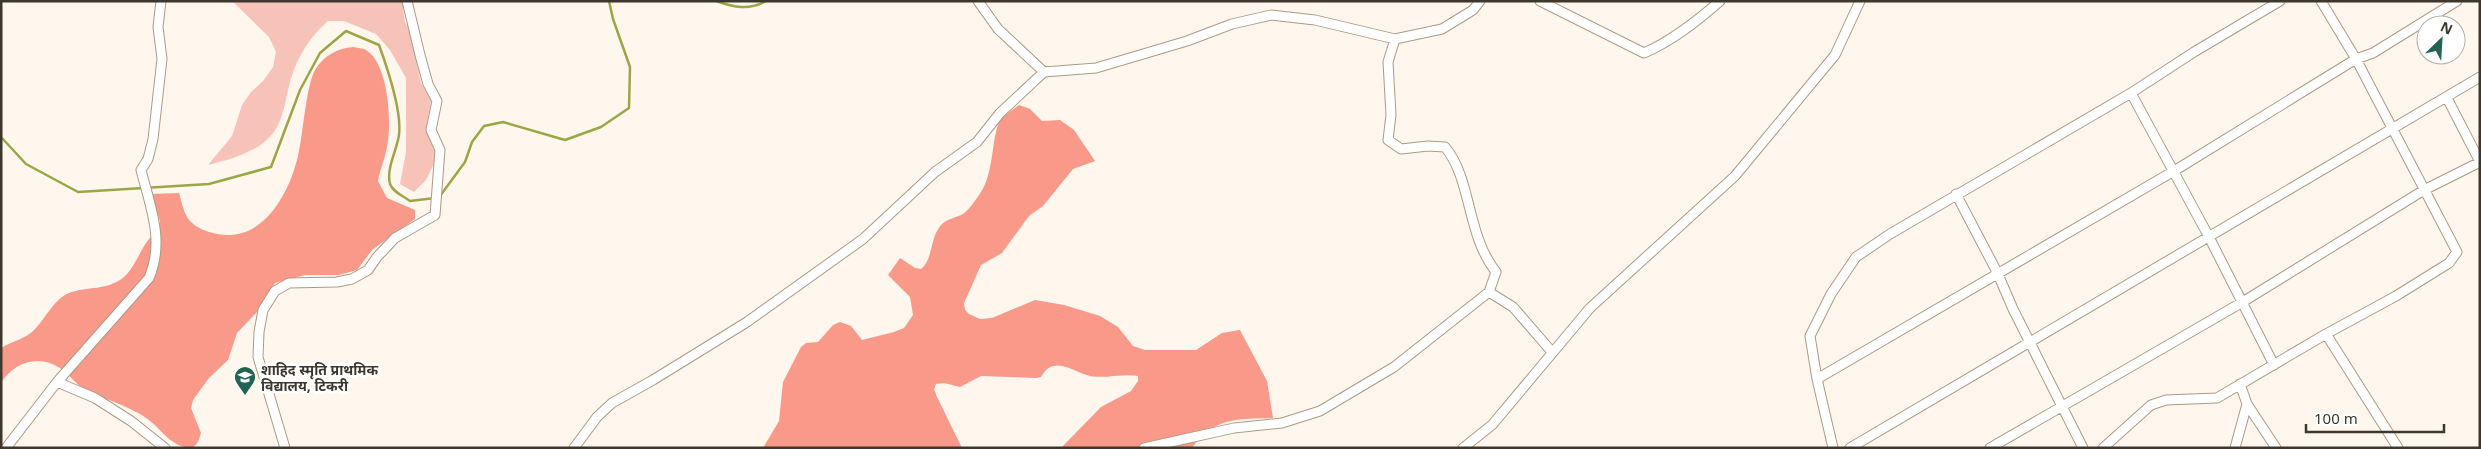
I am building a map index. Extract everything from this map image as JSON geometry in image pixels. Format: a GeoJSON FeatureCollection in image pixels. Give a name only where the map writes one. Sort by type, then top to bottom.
{"type":"FeatureCollection","features":[{"type":"Feature","properties":{"kind":"street"},"geometry":{"type":"LineString","coordinates":[[6,448],[57,382],[150,278],[156,262],[156,226],[141,170],[148,159],[153,139],[162,59],[158,27],[162,1]]}},
{"type":"Feature","properties":{"kind":"street"},"geometry":{"type":"LineString","coordinates":[[285,448],[258,357],[258,332],[263,310],[275,291],[289,283],[352,279],[368,270],[377,257],[395,238],[435,215],[440,150],[430,130],[436,100],[428,84],[407,1]]}},
{"type":"Feature","properties":{"kind":"street"},"geometry":{"type":"LineString","coordinates":[[978,1],[998,29],[1044,72]]}},
{"type":"Feature","properties":{"kind":"street"},"geometry":{"type":"LineString","coordinates":[[574,448],[597,417],[612,403],[747,322],[863,238],[935,172],[977,142],[1000,113],[1044,72],[1096,68],[1187,41],[1232,24],[1271,15],[1331,22],[1395,39],[1442,29],[1473,10],[1480,1]]}},
{"type":"Feature","properties":{"kind":"street"},"geometry":{"type":"LineString","coordinates":[[1540,1],[1644,53],[1657,48],[1695,23],[1720,1]]}},
{"type":"Feature","properties":{"kind":"street"},"geometry":{"type":"LineString","coordinates":[[1463,448],[1492,425],[1590,308],[1735,176],[1835,55],[1860,1]]}},
{"type":"Feature","properties":{"kind":"street"},"geometry":{"type":"LineString","coordinates":[[1833,448],[1817,379],[1810,336],[1831,294],[1856,257],[1956,194],[2131,93],[2194,52],[2280,1]]}},
{"type":"Feature","properties":{"kind":"street"},"geometry":{"type":"LineString","coordinates":[[2103,448],[2152,405],[2166,400],[2217,398],[2326,334],[2396,296],[2449,263],[2456,252],[2356,59],[2321,1]]}},
{"type":"Feature","properties":{"kind":"street"},"geometry":{"type":"LineString","coordinates":[[1817,379],[2174,170],[2356,59],[2373,53],[2457,1]]}},
{"type":"Feature","properties":{"kind":"street"},"geometry":{"type":"LineString","coordinates":[[1144,448],[1234,428],[1282,423],[1320,411],[1394,367],[1462,316],[1489,292],[1496,272],[1484,258],[1455,160],[1445,147],[1428,146],[1401,150],[1388,140],[1391,115],[1388,62],[1395,39]]}},
{"type":"Feature","properties":{"kind":"street"},"geometry":{"type":"LineString","coordinates":[[1850,448],[2480,77]]}},
{"type":"Feature","properties":{"kind":"street"},"geometry":{"type":"LineString","coordinates":[[2131,93],[2209,236],[2241,303],[2274,365]]}},
{"type":"Feature","properties":{"kind":"street"},"geometry":{"type":"LineString","coordinates":[[1990,448],[2241,303],[2424,190],[2480,162],[2447,98]]}},
{"type":"Feature","properties":{"kind":"street"},"geometry":{"type":"LineString","coordinates":[[1956,194],[1997,272],[2083,448]]}},
{"type":"Feature","properties":{"kind":"street"},"geometry":{"type":"LineString","coordinates":[[1489,292],[1513,307],[1552,352]]}},
{"type":"Feature","properties":{"kind":"street"},"geometry":{"type":"LineString","coordinates":[[2326,334],[2398,448]]}},
{"type":"Feature","properties":{"kind":"street"},"geometry":{"type":"LineString","coordinates":[[57,382],[102,403],[131,421],[166,448]]}},
{"type":"Feature","properties":{"kind":"street"},"geometry":{"type":"LineString","coordinates":[[2240,384],[2247,404],[2276,448]]}},
{"type":"Feature","properties":{"kind":"street"},"geometry":{"type":"LineString","coordinates":[[2235,448],[2247,404]]}},
{"type":"Feature","properties":{"kind":"shaded area"},"geometry":{"type":"Polygon","coordinates":[[[232,1],[402,1],[405,22],[410,32],[421,83],[431,101],[426,130],[436,152],[433,166],[426,180],[414,192],[400,184],[406,152],[406,78],[390,50],[376,34],[344,21],[328,21],[304,48],[293,73],[279,122],[271,135],[247,153],[208,165],[232,136],[242,105],[273,67],[276,52],[269,37],[232,1]]]}},
{"type":"Feature","properties":{"kind":"shaded area"},"geometry":{"type":"Polygon","coordinates":[[[353,47],[364,49],[372,55],[384,79],[387,94],[389,109],[388,137],[378,181],[387,198],[415,210],[415,219],[372,250],[357,270],[339,275],[305,275],[275,283],[258,311],[237,333],[228,360],[209,378],[193,400],[191,408],[201,433],[198,442],[193,448],[179,445],[141,415],[88,391],[77,384],[63,370],[44,361],[28,362],[20,365],[6,376],[1,383],[1,348],[23,338],[31,332],[64,296],[76,291],[111,284],[124,277],[129,271],[148,241],[158,231],[160,221],[151,194],[179,193],[185,213],[191,222],[195,226],[209,232],[227,235],[243,233],[256,226],[268,216],[279,203],[293,172],[300,147],[309,87],[315,70],[331,54],[353,47]]]}},
{"type":"Feature","properties":{"kind":"shaded area"},"geometry":{"type":"Polygon","coordinates":[[[1019,105],[1030,109],[1042,121],[1060,120],[1074,130],[1095,161],[1073,169],[1043,206],[1029,216],[1002,253],[981,265],[964,303],[965,310],[980,319],[992,318],[1035,300],[1064,305],[1100,316],[1118,327],[1133,346],[1145,350],[1196,350],[1222,333],[1240,330],[1267,381],[1273,418],[1238,420],[1218,425],[1209,430],[1192,448],[1061,448],[1101,407],[1131,391],[1138,381],[1138,376],[1090,376],[1065,367],[1052,366],[1041,377],[1036,378],[981,376],[960,387],[944,383],[936,384],[934,389],[937,397],[962,448],[763,448],[779,421],[783,382],[801,347],[806,343],[818,342],[833,325],[840,322],[851,326],[862,340],[904,328],[913,315],[910,297],[888,275],[900,258],[915,268],[921,269],[928,260],[937,230],[948,220],[964,213],[972,205],[981,192],[989,173],[998,125],[1001,119],[1019,105]]]}},
{"type":"Feature","properties":{"kind":"waterway"},"geometry":{"type":"LineString","coordinates":[[440,196],[465,162],[472,142],[484,126],[503,122],[565,140],[601,127],[629,108],[630,67],[613,19],[609,1]]}},
{"type":"Feature","properties":{"kind":"waterway"},"geometry":{"type":"LineString","coordinates":[[716,1],[741,7],[753,6],[766,1]]}},
{"type":"Feature","properties":{"kind":"waterway"},"geometry":{"type":"LineString","coordinates":[[1,137],[26,164],[78,192],[209,184],[271,167],[300,90],[320,53],[346,31],[379,45],[390,77],[399,125],[398,141],[389,172],[391,187],[410,201],[435,198]]}},
{"type":"Feature","properties":{"kind":"place","name":"शाहिद स्मृति प्राथमिक विद्यालय, टिकरी"},"geometry":{"type":"Point","coordinates":[245,396]}}]}
